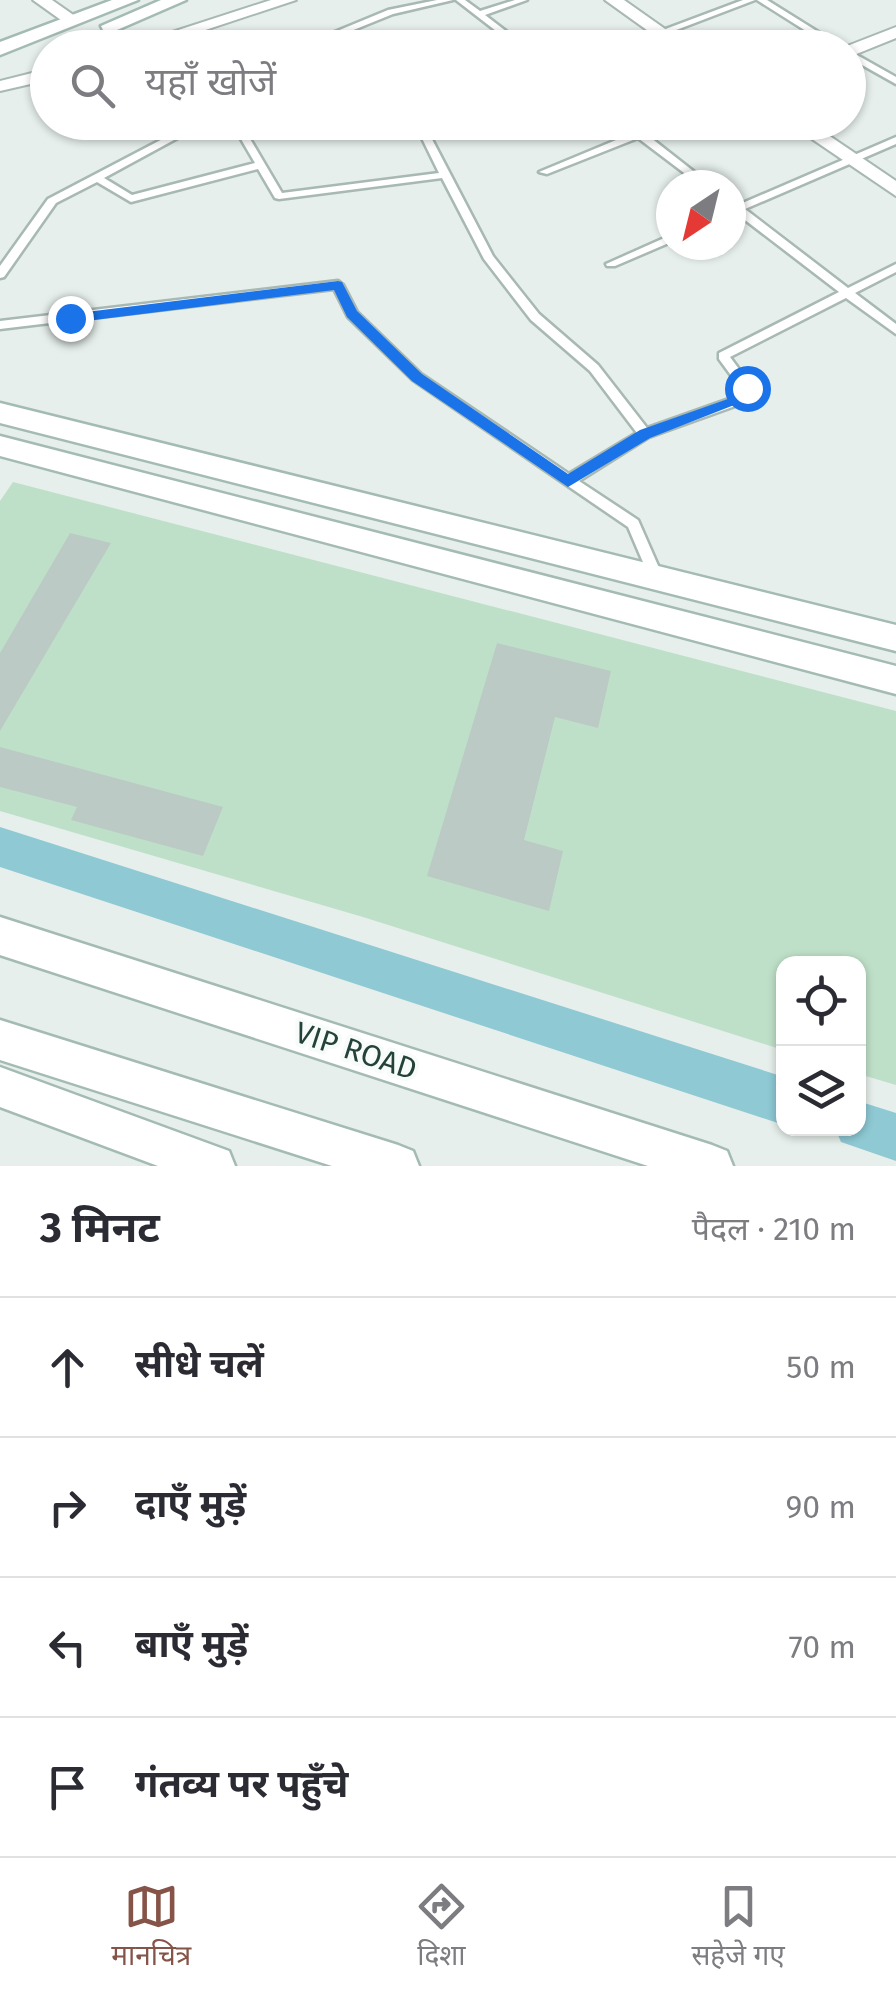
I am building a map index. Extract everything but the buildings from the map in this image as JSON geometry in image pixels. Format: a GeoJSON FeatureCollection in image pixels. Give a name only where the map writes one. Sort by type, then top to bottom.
{"type":"FeatureCollection","features":[{"type":"Feature","properties":{"kind":"street"},"geometry":{"type":"LineString","coordinates":[[41,0],[74,22]]}},
{"type":"Feature","properties":{"kind":"street"},"geometry":{"type":"LineString","coordinates":[[53,30],[129,0]]}},
{"type":"Feature","properties":{"kind":"street"},"geometry":{"type":"LineString","coordinates":[[101,30],[177,0]]}},
{"type":"Feature","properties":{"kind":"street"},"geometry":{"type":"LineString","coordinates":[[190,30],[288,0]]}},
{"type":"Feature","properties":{"kind":"street"},"geometry":{"type":"LineString","coordinates":[[614,0],[658,30]]}},
{"type":"Feature","properties":{"kind":"street"},"geometry":{"type":"LineString","coordinates":[[866,44],[896,32]]}},
{"type":"Feature","properties":{"kind":"street"},"geometry":{"type":"LineString","coordinates":[[0,50],[30,39]]}},
{"type":"Feature","properties":{"kind":"street"},"geometry":{"type":"LineString","coordinates":[[0,70],[30,58]]}},
{"type":"Feature","properties":{"kind":"street"},"geometry":{"type":"LineString","coordinates":[[0,86],[30,78]]}},
{"type":"Feature","properties":{"kind":"street"},"geometry":{"type":"LineString","coordinates":[[822,140],[896,190]]}},
{"type":"Feature","properties":{"kind":"street"},"geometry":{"type":"LineString","coordinates":[[0,413],[896,638]]}},
{"type":"Feature","properties":{"kind":"street"},"geometry":{"type":"LineString","coordinates":[[0,446],[896,680]]}},
{"type":"Feature","properties":{"kind":"street","name":"VIP ROAD"},"geometry":{"type":"LineString","coordinates":[[0,936],[712,1166]]}},
{"type":"Feature","properties":{"kind":"street"},"geometry":{"type":"LineString","coordinates":[[0,1040],[398,1166]]}},
{"type":"Feature","properties":{"kind":"street"},"geometry":{"type":"LineString","coordinates":[[0,1087],[214,1166]]}},
{"type":"Feature","properties":{"kind":"lane"},"geometry":{"type":"LineString","coordinates":[[344,30],[391,12],[449,0]]}},
{"type":"Feature","properties":{"kind":"lane"},"geometry":{"type":"LineString","coordinates":[[460,0],[501,30]]}},
{"type":"Feature","properties":{"kind":"lane"},"geometry":{"type":"LineString","coordinates":[[480,14],[523,0]]}},
{"type":"Feature","properties":{"kind":"lane"},"geometry":{"type":"LineString","coordinates":[[667,30],[751,0]]}},
{"type":"Feature","properties":{"kind":"lane"},"geometry":{"type":"LineString","coordinates":[[761,0],[810,30]]}},
{"type":"Feature","properties":{"kind":"lane"},"geometry":{"type":"LineString","coordinates":[[866,63],[896,81]]}},
{"type":"Feature","properties":{"kind":"lane"},"geometry":{"type":"LineString","coordinates":[[0,274],[52,202],[169,140]]}},
{"type":"Feature","properties":{"kind":"lane"},"geometry":{"type":"LineString","coordinates":[[245,140],[278,196],[445,175]]}},
{"type":"Feature","properties":{"kind":"lane"},"geometry":{"type":"LineString","coordinates":[[427,140],[488,256],[535,317],[594,368],[645,434]]}},
{"type":"Feature","properties":{"kind":"lane"},"geometry":{"type":"LineString","coordinates":[[544,172],[625,140]]}},
{"type":"Feature","properties":{"kind":"lane"},"geometry":{"type":"LineString","coordinates":[[648,140],[687,170]]}},
{"type":"Feature","properties":{"kind":"lane"},"geometry":{"type":"LineString","coordinates":[[746,203],[896,140]]}},
{"type":"Feature","properties":{"kind":"lane"},"geometry":{"type":"LineString","coordinates":[[98,178],[131,199],[260,165]]}},
{"type":"Feature","properties":{"kind":"lane"},"geometry":{"type":"LineString","coordinates":[[746,218],[896,330]]}},
{"type":"Feature","properties":{"kind":"lane"},"geometry":{"type":"LineString","coordinates":[[611,264],[656,244]]}},
{"type":"Feature","properties":{"kind":"lane"},"geometry":{"type":"LineString","coordinates":[[568,482],[645,434],[745,398],[747,388],[723,356],[896,268]]}},
{"type":"Feature","properties":{"kind":"lane"},"geometry":{"type":"LineString","coordinates":[[0,325],[338,285],[352,314],[417,377],[634,524],[656,577]]}},
{"type":"Feature","properties":{"kind":"green space"},"geometry":{"type":"Polygon","coordinates":[[[13,482],[896,711],[896,1085],[866,1076],[866,956],[776,956],[776,1048],[363,917],[0,811],[0,501],[13,482]]]}},
{"type":"Feature","properties":{"kind":"waterway"},"geometry":{"type":"LineString","coordinates":[[0,847],[776,1098]]}},
{"type":"Feature","properties":{"kind":"waterway"},"geometry":{"type":"LineString","coordinates":[[866,1128],[896,1137]]}},
{"type":"Feature","properties":{"kind":"route"},"geometry":{"type":"LineString","coordinates":[[70,318],[338,285],[352,314],[417,377],[568,482],[645,434],[745,398],[747,388]]}}]}
